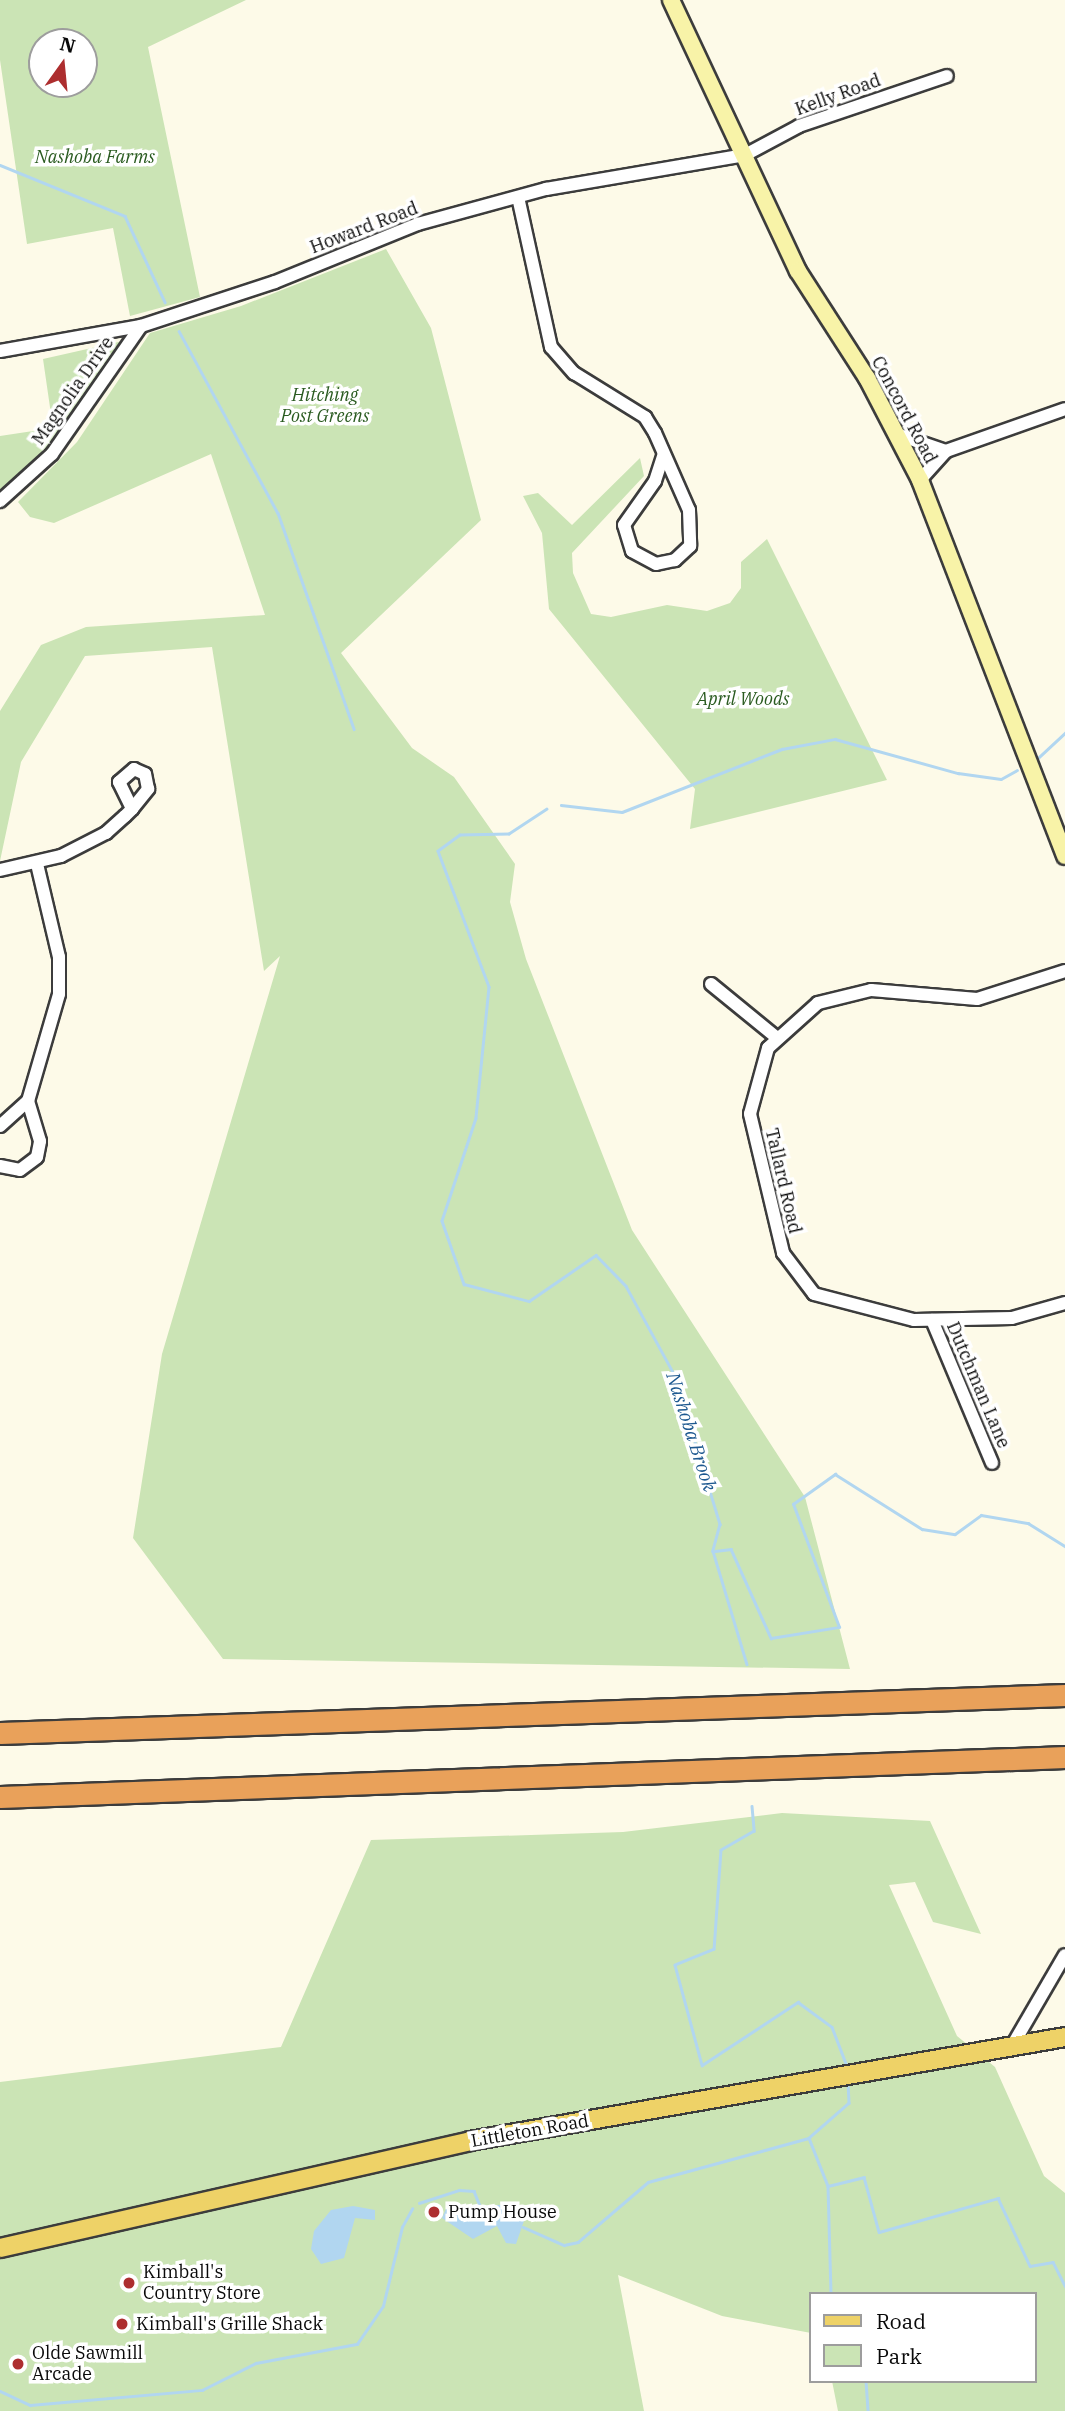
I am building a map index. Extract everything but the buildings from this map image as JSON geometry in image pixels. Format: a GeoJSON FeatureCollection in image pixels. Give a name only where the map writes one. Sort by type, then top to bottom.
{"type":"FeatureCollection","features":[{"type":"Feature","properties":{"kind":"highway"},"geometry":{"type":"LineString","coordinates":[[0,1733],[1065,1695]]}},
{"type":"Feature","properties":{"kind":"highway"},"geometry":{"type":"LineString","coordinates":[[0,1797],[1065,1757]]}},
{"type":"Feature","properties":{"kind":"main road","name":"Concord Road"},"geometry":{"type":"LineString","coordinates":[[671,0],[798,271],[899,435],[920,480],[1065,856]]}},
{"type":"Feature","properties":{"kind":"main road","name":"Littleton Road"},"geometry":{"type":"LineString","coordinates":[[0,2248],[470,2141],[1065,2037]]}},
{"type":"Feature","properties":{"kind":"street","name":"Kelly Road"},"geometry":{"type":"LineString","coordinates":[[745,155],[799,126],[947,76]]}},
{"type":"Feature","properties":{"kind":"street","name":"Howard Road"},"geometry":{"type":"LineString","coordinates":[[0,351],[141,326],[275,282],[418,224],[518,197],[745,155]]}},
{"type":"Feature","properties":{"kind":"street"},"geometry":{"type":"LineString","coordinates":[[518,197],[551,347],[573,373],[640,411],[664,454],[694,533],[681,556],[656,564],[632,551],[624,525],[655,481],[664,454]]}},
{"type":"Feature","properties":{"kind":"street","name":"Magnolia Drive"},"geometry":{"type":"LineString","coordinates":[[0,501],[52,454],[141,326]]}},
{"type":"Feature","properties":{"kind":"street"},"geometry":{"type":"LineString","coordinates":[[899,435],[918,447],[946,451],[1065,409]]}},
{"type":"Feature","properties":{"kind":"street"},"geometry":{"type":"LineString","coordinates":[[920,480],[946,451]]}},
{"type":"Feature","properties":{"kind":"street"},"geometry":{"type":"LineString","coordinates":[[0,870],[37,864],[94,841],[132,808]]}},
{"type":"Feature","properties":{"kind":"street"},"geometry":{"type":"LineString","coordinates":[[0,1126],[27,1101],[60,978],[37,864]]}},
{"type":"Feature","properties":{"kind":"street","name":"Tallard Road"},"geometry":{"type":"LineString","coordinates":[[1065,971],[960,1001],[885,991],[844,993],[806,1009],[776,1037],[757,1073],[750,1114],[786,1263],[824,1299],[932,1320],[1012,1318],[1065,1303]]}},
{"type":"Feature","properties":{"kind":"street"},"geometry":{"type":"LineString","coordinates":[[711,984],[776,1037]]}},
{"type":"Feature","properties":{"kind":"street"},"geometry":{"type":"LineString","coordinates":[[0,1166],[20,1170],[37,1157],[40,1141],[27,1101]]}},
{"type":"Feature","properties":{"kind":"street","name":"Dutchman Lane"},"geometry":{"type":"LineString","coordinates":[[932,1320],[992,1463]]}},
{"type":"Feature","properties":{"kind":"street"},"geometry":{"type":"LineString","coordinates":[[1012,2046],[1065,1955]]}},
{"type":"Feature","properties":{"kind":"green space","name":"Nashoba Farms"},"geometry":{"type":"Polygon","coordinates":[[[0,0],[246,0],[148,47],[200,297],[130,316],[113,228],[27,244],[0,60],[0,0]]]}},
{"type":"Feature","properties":{"kind":"green space","name":"Hitching Post Greens"},"geometry":{"type":"Polygon","coordinates":[[[386,249],[431,328],[481,520],[341,653],[412,748],[454,777],[515,864],[510,902],[526,959],[632,1230],[805,1497],[850,1669],[223,1659],[133,1538],[162,1354],[280,956],[264,971],[212,647],[85,656],[21,762],[0,861],[0,711],[41,645],[86,627],[265,615],[211,454],[54,523],[30,517],[18,502],[77,442],[150,333],[241,306],[386,249]]]}},
{"type":"Feature","properties":{"kind":"green space"},"geometry":{"type":"Polygon","coordinates":[[[136,338],[67,444],[0,506],[0,436],[53,428],[43,359],[136,338]]]}},
{"type":"Feature","properties":{"kind":"green space","name":"April Woods"},"geometry":{"type":"Polygon","coordinates":[[[640,458],[644,476],[572,553],[573,573],[591,614],[611,617],[667,605],[707,611],[730,603],[741,588],[741,562],[767,539],[887,780],[690,829],[695,789],[549,609],[542,533],[523,496],[538,493],[572,525],[640,458]]]}},
{"type":"Feature","properties":{"kind":"green space"},"geometry":{"type":"Polygon","coordinates":[[[782,1813],[930,1821],[981,1934],[933,1922],[915,1882],[889,1885],[957,2036],[995,2067],[1044,2176],[1065,2193],[1065,2411],[838,2411],[832,2383],[1037,2383],[1037,2292],[810,2292],[810,2333],[722,2316],[618,2275],[644,2411],[0,2411],[0,2082],[281,2047],[371,1840],[623,1832],[782,1813]]]}},
{"type":"Feature","properties":{"kind":"water"},"geometry":{"type":"Polygon","coordinates":[[[511,2204],[525,2218],[516,2244],[506,2243],[497,2226],[473,2239],[442,2218],[446,2209],[511,2204]]]}},
{"type":"Feature","properties":{"kind":"water"},"geometry":{"type":"Polygon","coordinates":[[[353,2206],[375,2210],[375,2220],[355,2218],[344,2258],[321,2264],[311,2249],[314,2231],[331,2210],[353,2206]]]}},
{"type":"Feature","properties":{"kind":"waterway"},"geometry":{"type":"LineString","coordinates":[[0,165],[125,216],[165,302]]}},
{"type":"Feature","properties":{"kind":"waterway"},"geometry":{"type":"LineString","coordinates":[[179,331],[278,513],[354,729]]}},
{"type":"Feature","properties":{"kind":"waterway"},"geometry":{"type":"LineString","coordinates":[[1038,758],[1065,733]]}},
{"type":"Feature","properties":{"kind":"waterway"},"geometry":{"type":"LineString","coordinates":[[561,805],[622,812],[782,749],[835,739],[958,773],[1001,779],[1017,770]]}},
{"type":"Feature","properties":{"kind":"waterway"},"geometry":{"type":"LineString","coordinates":[[547,809],[509,834],[460,835],[438,851],[489,987],[476,1118],[442,1221],[464,1284],[529,1301],[596,1255],[626,1286],[675,1376],[720,1524],[713,1551],[747,1664]]}},
{"type":"Feature","properties":{"kind":"waterway"},"geometry":{"type":"LineString","coordinates":[[715,1551],[731,1549],[771,1638],[839,1627],[793,1504],[835,1474],[922,1529],[955,1534],[981,1515],[1028,1523],[1065,1546]]}},
{"type":"Feature","properties":{"kind":"waterway","name":"Nashoba Brook"},"geometry":{"type":"LineString","coordinates":[[752,1806],[754,1831],[721,1850],[714,1949],[675,1965],[702,2065],[798,2002],[832,2027],[846,2064]]}},
{"type":"Feature","properties":{"kind":"waterway","name":"Nashoba Brook"},"geometry":{"type":"LineString","coordinates":[[848,2083],[849,2103],[809,2138],[828,2186],[864,2177],[879,2232],[998,2198],[1030,2266],[1053,2262],[1065,2286]]}},
{"type":"Feature","properties":{"kind":"waterway"},"geometry":{"type":"LineString","coordinates":[[523,2227],[564,2245],[578,2242],[648,2182],[809,2138]]}},
{"type":"Feature","properties":{"kind":"waterway"},"geometry":{"type":"LineString","coordinates":[[828,2186],[831,2292]]}},
{"type":"Feature","properties":{"kind":"waterway"},"geometry":{"type":"LineString","coordinates":[[419,2203],[459,2190],[474,2191],[480,2206]]}},
{"type":"Feature","properties":{"kind":"waterway"},"geometry":{"type":"LineString","coordinates":[[0,2391],[30,2405],[202,2390],[256,2363],[357,2344],[383,2306],[402,2227],[412,2209]]}},
{"type":"Feature","properties":{"kind":"waterway"},"geometry":{"type":"LineString","coordinates":[[866,2383],[868,2411]]}},
{"type":"Feature","properties":{"kind":"place","name":"Pump House"},"geometry":{"type":"Point","coordinates":[434,2212]}},
{"type":"Feature","properties":{"kind":"place","name":"Kimball's Country Store"},"geometry":{"type":"Point","coordinates":[129,2283]}},
{"type":"Feature","properties":{"kind":"place","name":"Kimball's Grille Shack"},"geometry":{"type":"Point","coordinates":[122,2324]}},
{"type":"Feature","properties":{"kind":"place","name":"Olde Sawmill Arcade"},"geometry":{"type":"Point","coordinates":[18,2364]}}]}
